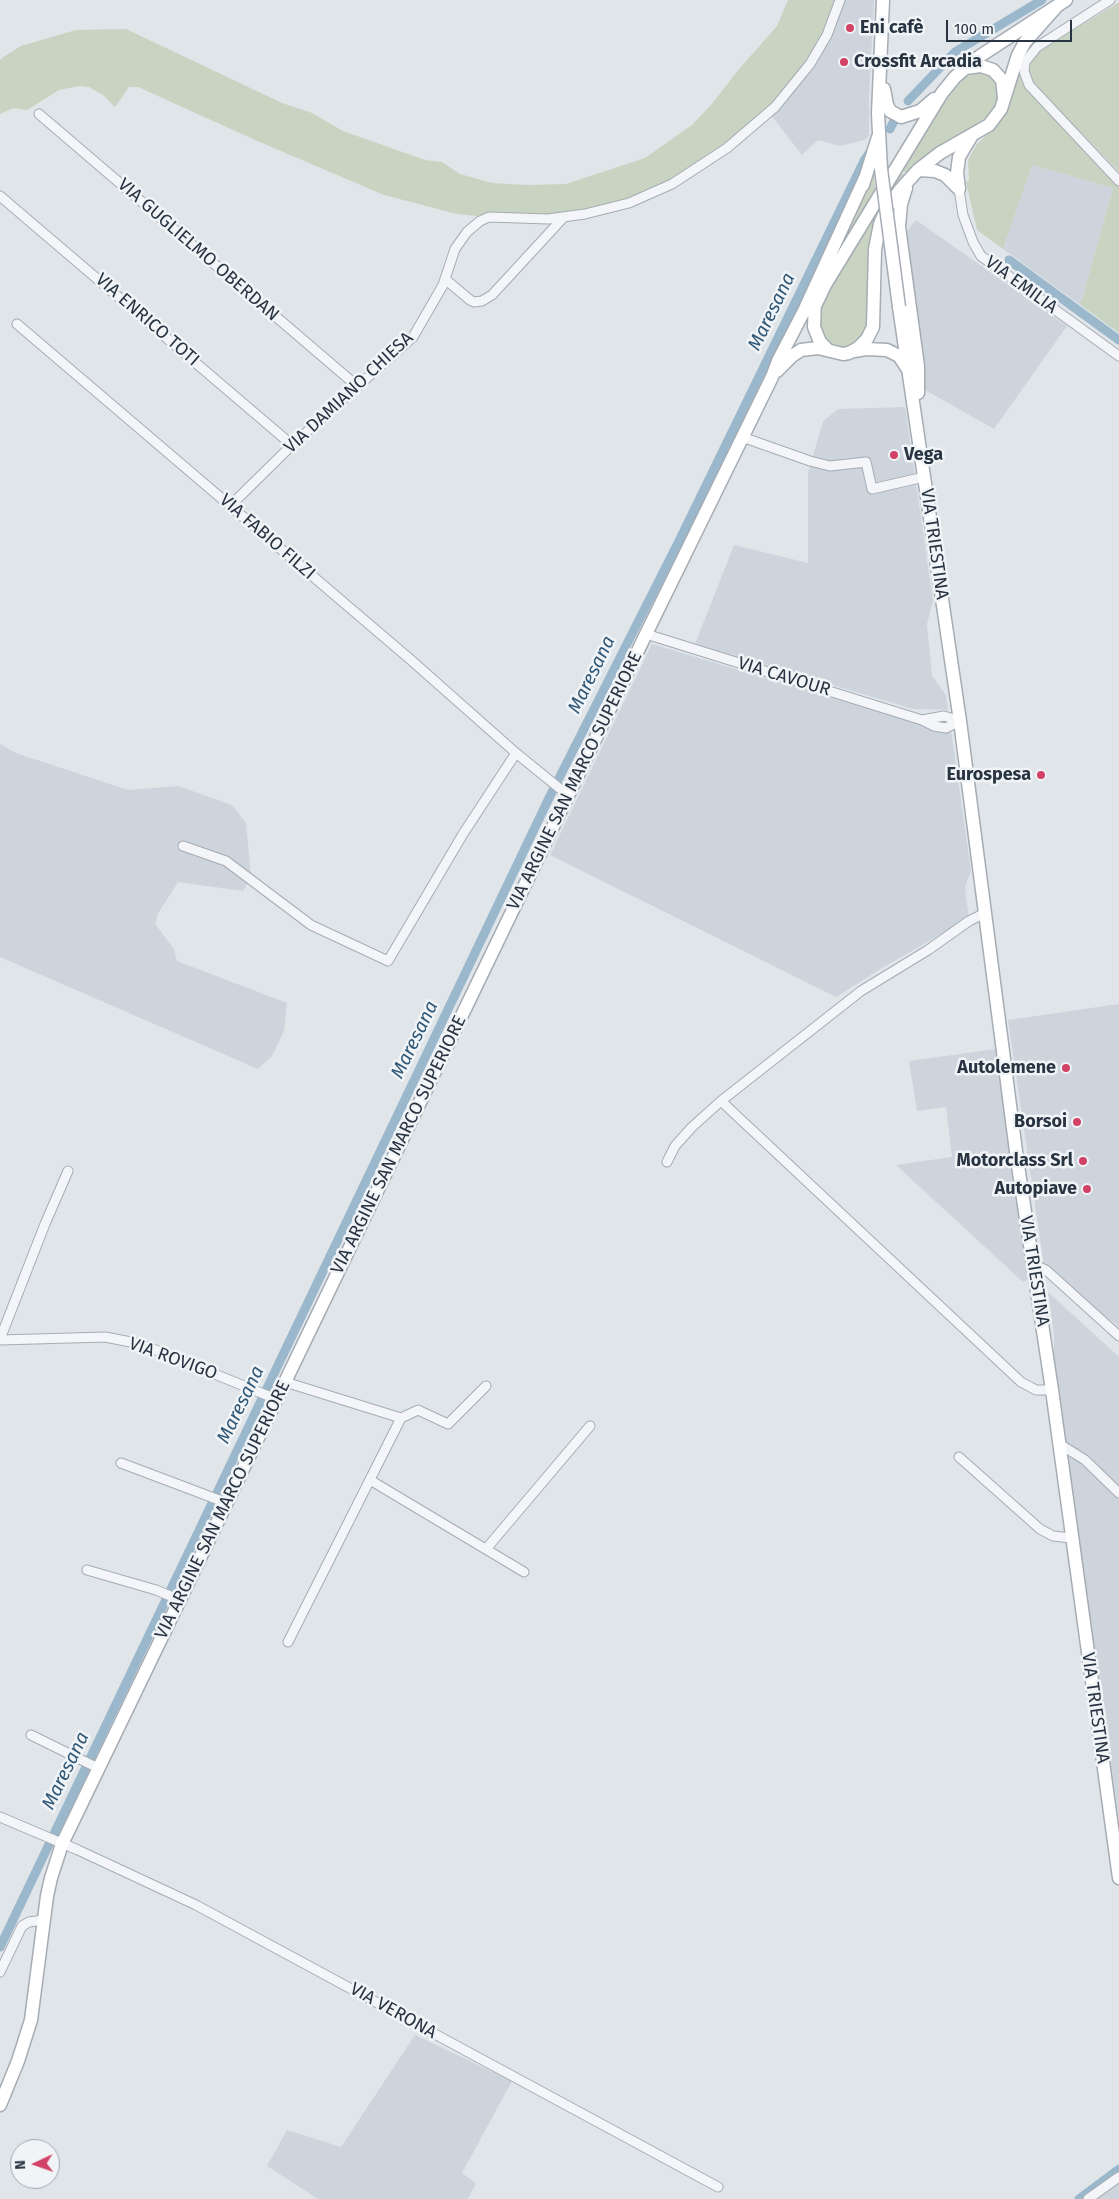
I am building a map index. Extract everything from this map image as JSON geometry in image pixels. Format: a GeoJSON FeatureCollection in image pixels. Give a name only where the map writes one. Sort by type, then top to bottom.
{"type":"FeatureCollection","features":[{"type":"Feature","properties":{"kind":"street","name":"VIA DAMIANO CHIESA"},"geometry":{"type":"LineString","coordinates":[[230,506],[292,445],[414,337],[445,279],[455,249],[467,232],[489,217],[563,218],[629,203],[672,184],[727,148],[775,107],[810,64],[828,35],[840,0]]}},
{"type":"Feature","properties":{"kind":"street"},"geometry":{"type":"LineString","coordinates":[[882,0],[880,59],[886,105],[895,115],[901,117],[920,111],[942,93],[965,68],[997,44],[1061,3]]}},
{"type":"Feature","properties":{"kind":"street"},"geometry":{"type":"LineString","coordinates":[[1110,0],[1037,47],[1025,62],[1024,71],[1029,85],[1119,181]]}},
{"type":"Feature","properties":{"kind":"street"},"geometry":{"type":"LineString","coordinates":[[853,352],[867,339],[873,327],[874,249],[880,224],[892,202],[913,175],[940,153],[989,125],[1005,100],[1018,55],[1035,28],[1061,3]]}},
{"type":"Feature","properties":{"kind":"street","name":"VIA TRIESTINA"},"geometry":{"type":"LineString","coordinates":[[880,59],[878,137],[899,307],[960,721],[1033,1264],[1119,1878]]}},
{"type":"Feature","properties":{"kind":"street"},"geometry":{"type":"LineString","coordinates":[[965,68],[981,66],[993,70],[1002,80],[1005,100]]}},
{"type":"Feature","properties":{"kind":"street"},"geometry":{"type":"LineString","coordinates":[[772,377],[778,361],[942,93]]}},
{"type":"Feature","properties":{"kind":"street","name":"VIA GUGLIELMO OBERDAN"},"geometry":{"type":"LineString","coordinates":[[39,114],[357,386]]}},
{"type":"Feature","properties":{"kind":"street"},"geometry":{"type":"LineString","coordinates":[[959,189],[957,173],[959,157],[972,136]]}},
{"type":"Feature","properties":{"kind":"street"},"geometry":{"type":"LineString","coordinates":[[828,350],[816,336],[813,303],[858,203],[878,137]]}},
{"type":"Feature","properties":{"kind":"street"},"geometry":{"type":"LineString","coordinates":[[913,175],[935,172],[945,175],[959,189]]}},
{"type":"Feature","properties":{"kind":"street"},"geometry":{"type":"LineString","coordinates":[[913,175],[901,204],[899,227],[918,366],[918,438]]}},
{"type":"Feature","properties":{"kind":"street","name":"VIA EMILIA"},"geometry":{"type":"LineString","coordinates":[[959,189],[963,215],[973,242],[981,256],[1119,356]]}},
{"type":"Feature","properties":{"kind":"street","name":"VIA ENRICO TOTI"},"geometry":{"type":"LineString","coordinates":[[0,196],[292,445]]}},
{"type":"Feature","properties":{"kind":"street"},"geometry":{"type":"LineString","coordinates":[[445,279],[470,300],[474,302],[482,301],[492,295],[563,218]]}},
{"type":"Feature","properties":{"kind":"street","name":"VIA FABIO FILZI"},"geometry":{"type":"LineString","coordinates":[[17,324],[566,794]]}},
{"type":"Feature","properties":{"kind":"street"},"geometry":{"type":"LineString","coordinates":[[772,377],[792,356],[801,350],[818,348],[843,354],[866,349],[887,350],[899,356],[908,370]]}},
{"type":"Feature","properties":{"kind":"street","name":"VIA ARGINE SAN MARCO SUPERIORE"},"geometry":{"type":"LineString","coordinates":[[0,2105],[18,2062],[31,2020],[44,1920],[51,1878],[60,1843],[274,1398],[285,1382],[566,794],[772,377]]}},
{"type":"Feature","properties":{"kind":"street"},"geometry":{"type":"LineString","coordinates":[[742,436],[810,461],[830,466],[866,462],[872,489],[893,485],[904,480],[924,477]]}},
{"type":"Feature","properties":{"kind":"street","name":"VIA CAVOUR"},"geometry":{"type":"LineString","coordinates":[[646,634],[922,720],[944,716],[960,721]]}},
{"type":"Feature","properties":{"kind":"street"},"geometry":{"type":"LineString","coordinates":[[183,846],[226,861],[311,926],[388,961],[463,834],[516,753]]}},
{"type":"Feature","properties":{"kind":"street"},"geometry":{"type":"LineString","coordinates":[[667,1162],[675,1146],[692,1126],[861,991],[928,950],[969,921],[985,914]]}},
{"type":"Feature","properties":{"kind":"street"},"geometry":{"type":"LineString","coordinates":[[721,1101],[1010,1372],[1036,1390],[1052,1390]]}},
{"type":"Feature","properties":{"kind":"street","name":"VIA ROVIGO"},"geometry":{"type":"LineString","coordinates":[[68,1171],[45,1224],[0,1340],[105,1337],[141,1344],[274,1398]]}},
{"type":"Feature","properties":{"kind":"street"},"geometry":{"type":"LineString","coordinates":[[1033,1264],[1046,1270],[1119,1336]]}},
{"type":"Feature","properties":{"kind":"street"},"geometry":{"type":"LineString","coordinates":[[285,1382],[401,1418]]}},
{"type":"Feature","properties":{"kind":"street"},"geometry":{"type":"LineString","coordinates":[[288,1642],[401,1418],[418,1410],[448,1424],[486,1386]]}},
{"type":"Feature","properties":{"kind":"street"},"geometry":{"type":"LineString","coordinates":[[486,1549],[590,1426]]}},
{"type":"Feature","properties":{"kind":"street"},"geometry":{"type":"LineString","coordinates":[[1058,1443],[1085,1460],[1119,1493]]}},
{"type":"Feature","properties":{"kind":"street"},"geometry":{"type":"LineString","coordinates":[[959,1457],[1040,1529],[1053,1536],[1071,1538]]}},
{"type":"Feature","properties":{"kind":"street"},"geometry":{"type":"LineString","coordinates":[[121,1463],[225,1502]]}},
{"type":"Feature","properties":{"kind":"street"},"geometry":{"type":"LineString","coordinates":[[370,1480],[524,1572]]}},
{"type":"Feature","properties":{"kind":"street"},"geometry":{"type":"LineString","coordinates":[[87,1570],[156,1590],[178,1599]]}},
{"type":"Feature","properties":{"kind":"street"},"geometry":{"type":"LineString","coordinates":[[32,1735],[96,1767]]}},
{"type":"Feature","properties":{"kind":"street","name":"VIA VERONA"},"geometry":{"type":"LineString","coordinates":[[0,1817],[78,1850],[204,1909],[718,2188]]}},
{"type":"Feature","properties":{"kind":"street"},"geometry":{"type":"LineString","coordinates":[[0,1972],[22,1926],[29,1922],[44,1920]]}},
{"type":"Feature","properties":{"kind":"street"},"geometry":{"type":"LineString","coordinates":[[1088,2199],[1119,2177]]}},
{"type":"Feature","properties":{"kind":"shaded area"},"geometry":{"type":"Polygon","coordinates":[[[836,0],[874,0],[869,95],[869,136],[864,140],[840,146],[818,140],[802,155],[770,114],[836,0]]]}},
{"type":"Feature","properties":{"kind":"shaded area"},"geometry":{"type":"Polygon","coordinates":[[[1032,165],[1113,188],[1082,300],[1079,304],[1003,249],[1032,165]]]}},
{"type":"Feature","properties":{"kind":"shaded area"},"geometry":{"type":"Polygon","coordinates":[[[916,220],[1067,326],[994,429],[920,387],[899,240],[916,220]]]}},
{"type":"Feature","properties":{"kind":"shaded area"},"geometry":{"type":"Polygon","coordinates":[[[905,407],[933,601],[927,624],[932,676],[946,695],[948,710],[913,709],[695,644],[734,545],[808,563],[808,473],[823,421],[838,409],[905,407]]]}},
{"type":"Feature","properties":{"kind":"shaded area"},"geometry":{"type":"Polygon","coordinates":[[[652,644],[910,721],[950,723],[971,871],[965,887],[969,921],[945,932],[882,968],[836,997],[550,855],[652,644]]]}},
{"type":"Feature","properties":{"kind":"shaded area"},"geometry":{"type":"Polygon","coordinates":[[[0,744],[16,753],[128,790],[178,786],[232,805],[246,823],[251,876],[243,891],[178,882],[157,915],[156,925],[174,949],[177,961],[287,1003],[284,1031],[272,1056],[258,1069],[0,957],[0,744]]]}},
{"type":"Feature","properties":{"kind":"shaded area"},"geometry":{"type":"Polygon","coordinates":[[[1119,1004],[1119,1327],[1044,1266],[1008,1020],[1119,1004]]]}},
{"type":"Feature","properties":{"kind":"shaded area"},"geometry":{"type":"Polygon","coordinates":[[[996,1049],[1028,1280],[1023,1282],[896,1165],[952,1157],[946,1107],[917,1111],[909,1061],[996,1049]]]}},
{"type":"Feature","properties":{"kind":"shaded area"},"geometry":{"type":"Polygon","coordinates":[[[1048,1292],[1119,1357],[1119,1819],[1054,1362],[1054,1335],[1048,1292]]]}},
{"type":"Feature","properties":{"kind":"shaded area"},"geometry":{"type":"Polygon","coordinates":[[[415,2035],[512,2081],[462,2173],[476,2183],[468,2199],[318,2199],[267,2166],[287,2130],[341,2147],[415,2035]]]}},
{"type":"Feature","properties":{"kind":"shaded area"},"geometry":{"type":"Polygon","coordinates":[[[1119,2183],[1119,2199],[1097,2199],[1101,2196],[1119,2183]]]}},
{"type":"Feature","properties":{"kind":"green space"},"geometry":{"type":"Polygon","coordinates":[[[788,0],[836,0],[819,55],[783,102],[725,153],[620,208],[595,217],[523,221],[457,214],[384,195],[138,87],[129,87],[115,107],[103,95],[89,87],[79,86],[59,90],[27,110],[13,108],[0,114],[0,60],[5,56],[21,46],[76,30],[126,29],[282,103],[312,113],[343,131],[425,160],[442,162],[460,174],[492,183],[528,185],[566,184],[645,158],[692,125],[777,26],[788,0]]]}},
{"type":"Feature","properties":{"kind":"green space"},"geometry":{"type":"Polygon","coordinates":[[[1119,2],[1119,172],[1079,130],[1119,175],[1119,333],[1079,304],[1082,300],[1113,188],[1032,165],[1003,249],[977,230],[966,182],[969,180],[968,160],[977,144],[999,124],[1007,112],[1022,60],[1031,64],[1038,52],[1119,2]]]}},
{"type":"Feature","properties":{"kind":"green space"},"geometry":{"type":"Polygon","coordinates":[[[981,72],[993,77],[999,86],[998,104],[985,122],[907,174],[901,169],[950,94],[966,76],[981,72]]]}},
{"type":"Feature","properties":{"kind":"green space"},"geometry":{"type":"Polygon","coordinates":[[[872,172],[874,173],[875,189],[843,246],[872,172]]]}},
{"type":"Feature","properties":{"kind":"green space"},"geometry":{"type":"Polygon","coordinates":[[[900,172],[906,176],[881,211],[867,334],[849,348],[831,346],[818,331],[822,301],[900,172]]]}},
{"type":"Feature","properties":{"kind":"waterway","name":"Maresana"},"geometry":{"type":"LineString","coordinates":[[908,101],[955,52],[1042,0]]}},
{"type":"Feature","properties":{"kind":"waterway","name":"Maresana"},"geometry":{"type":"LineString","coordinates":[[890,129],[894,121]]}},
{"type":"Feature","properties":{"kind":"waterway","name":"Maresana"},"geometry":{"type":"LineString","coordinates":[[0,1947],[550,796],[679,541],[870,152]]}},
{"type":"Feature","properties":{"kind":"waterway"},"geometry":{"type":"LineString","coordinates":[[1009,260],[1119,340]]}},
{"type":"Feature","properties":{"kind":"waterway"},"geometry":{"type":"LineString","coordinates":[[1079,2199],[1119,2169]]}},
{"type":"Feature","properties":{"kind":"place","name":"Eni cafè"},"geometry":{"type":"Point","coordinates":[850,28]}},
{"type":"Feature","properties":{"kind":"place","name":"Crossfit Arcadia"},"geometry":{"type":"Point","coordinates":[844,62]}},
{"type":"Feature","properties":{"kind":"place","name":"Vega"},"geometry":{"type":"Point","coordinates":[894,455]}},
{"type":"Feature","properties":{"kind":"place","name":"Eurospesa"},"geometry":{"type":"Point","coordinates":[1041,775]}},
{"type":"Feature","properties":{"kind":"place","name":"Autolemene"},"geometry":{"type":"Point","coordinates":[1066,1068]}},
{"type":"Feature","properties":{"kind":"place","name":"Borsoi"},"geometry":{"type":"Point","coordinates":[1077,1122]}},
{"type":"Feature","properties":{"kind":"place","name":"Motorclass Srl"},"geometry":{"type":"Point","coordinates":[1083,1161]}},
{"type":"Feature","properties":{"kind":"place","name":"Autopiave"},"geometry":{"type":"Point","coordinates":[1087,1189]}}]}
